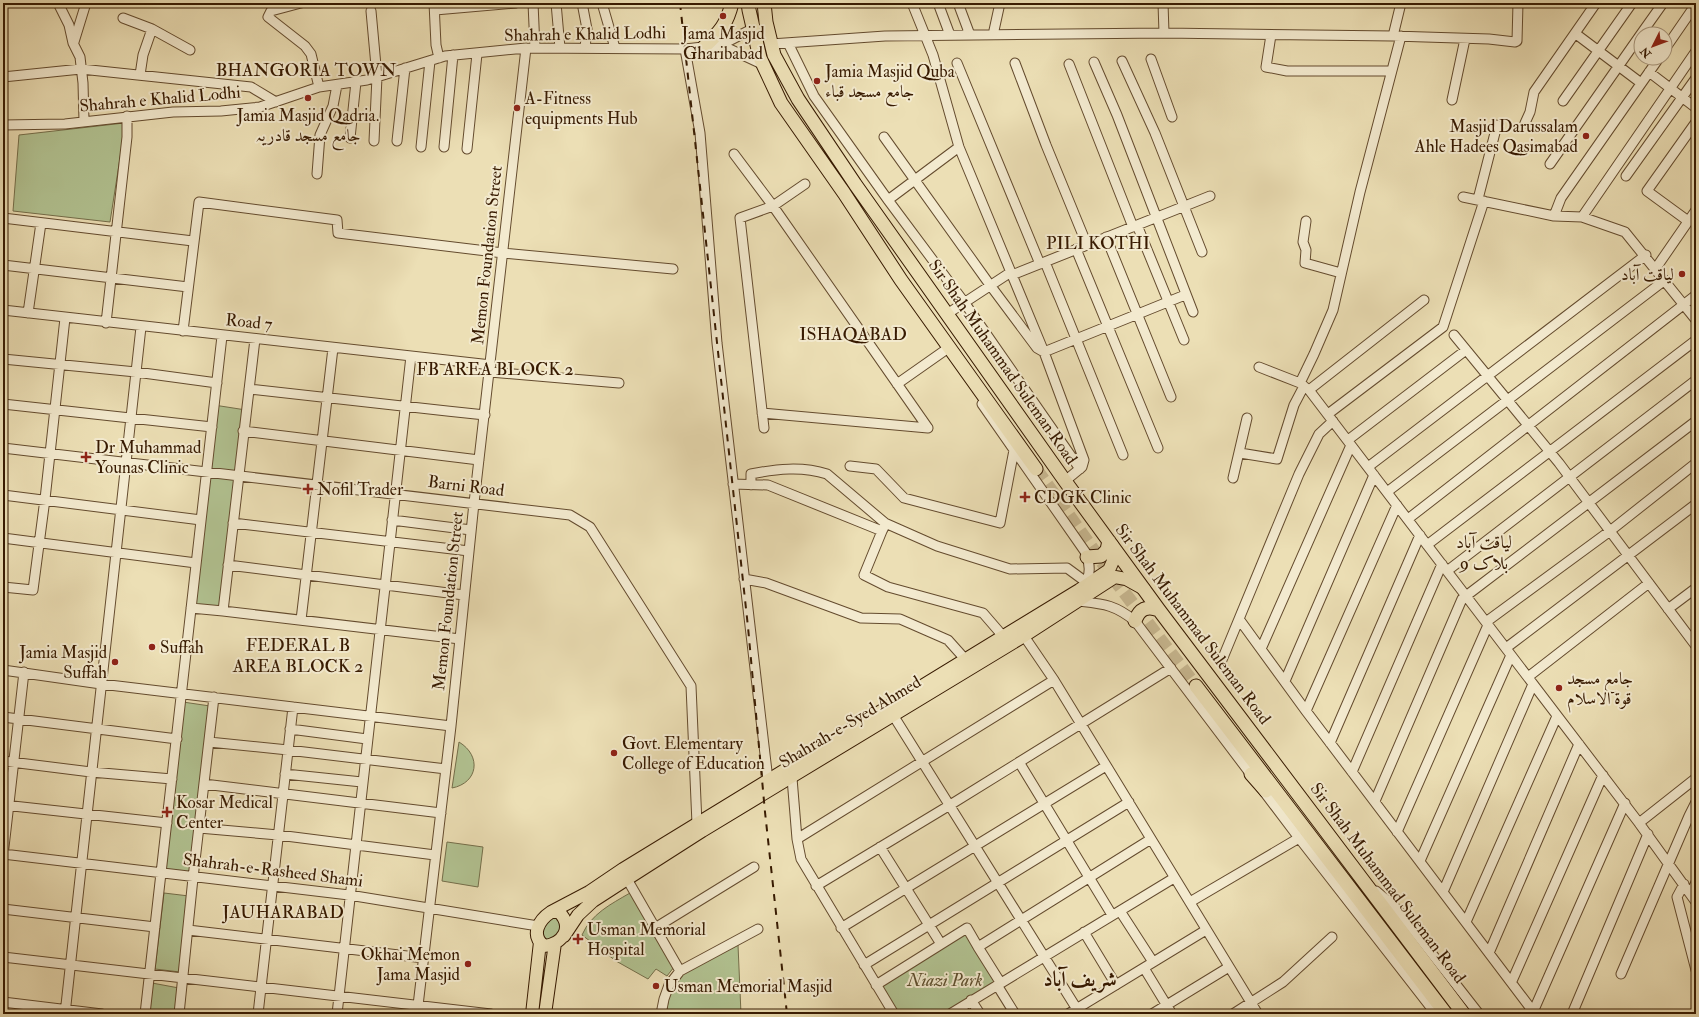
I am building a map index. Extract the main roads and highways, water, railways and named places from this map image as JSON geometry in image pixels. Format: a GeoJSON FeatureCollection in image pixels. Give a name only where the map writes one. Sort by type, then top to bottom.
{"type":"FeatureCollection","features":[{"type":"Feature","properties":{"kind":"highway"},"geometry":{"type":"LineString","coordinates":[[704,47],[724,27],[729,16],[732,3]]}},
{"type":"Feature","properties":{"kind":"highway","name":"Sir Shah Muhammad Suleman Road"},"geometry":{"type":"LineString","coordinates":[[764,3],[774,55],[798,99],[855,184],[1065,481],[1159,610],[1463,1013]]}},
{"type":"Feature","properties":{"kind":"highway","name":"Sir Shah Muhammad Suleman Road"},"geometry":{"type":"LineString","coordinates":[[747,6],[754,28],[756,45],[764,66],[782,103],[844,193],[901,280],[1036,469]]}},
{"type":"Feature","properties":{"kind":"highway"},"geometry":{"type":"LineString","coordinates":[[756,45],[771,44]]}},
{"type":"Feature","properties":{"kind":"highway"},"geometry":{"type":"LineString","coordinates":[[1087,557],[1101,556],[1107,550],[1110,543]]}},
{"type":"Feature","properties":{"kind":"highway"},"geometry":{"type":"LineString","coordinates":[[1135,621],[1138,613],[1144,608],[1152,607],[1159,610]]}},
{"type":"Feature","properties":{"kind":"highway","name":"Sir Shah Muhammad Suleman Road"},"geometry":{"type":"LineString","coordinates":[[1196,686],[1334,865],[1446,1014]]}},
{"type":"Feature","properties":{"kind":"highway"},"geometry":{"type":"LineString","coordinates":[[1251,774],[1315,841]]}},
{"type":"Feature","properties":{"kind":"highway"},"geometry":{"type":"LineString","coordinates":[[1334,865],[1385,949]]}},
{"type":"Feature","properties":{"kind":"main road","name":"Shahrah-e-Syed Ahmed"},"geometry":{"type":"LineString","coordinates":[[770,785],[792,778],[1024,636],[1109,570],[1113,561],[1110,543]]}},
{"type":"Feature","properties":{"kind":"main road","name":"Shahrah-e-Syed Ahmed"},"geometry":{"type":"LineString","coordinates":[[551,912],[589,892],[623,869],[699,828],[770,785],[965,659],[1081,591],[1115,577],[1126,579],[1144,589]]}},
{"type":"Feature","properties":{"kind":"main road","name":"Shahrah-e-Syed Ahmed"},"geometry":{"type":"LineString","coordinates":[[559,940],[578,915],[593,901],[699,828]]}},
{"type":"Feature","properties":{"kind":"main road"},"geometry":{"type":"LineString","coordinates":[[546,1014],[559,940],[566,925],[565,920],[559,912],[551,912],[540,921],[537,935],[540,942],[544,946],[559,940]]}},
{"type":"Feature","properties":{"kind":"main road"},"geometry":{"type":"LineString","coordinates":[[532,1014],[540,942]]}},
{"type":"Feature","properties":{"kind":"tunnel"},"geometry":{"type":"LineString","coordinates":[[1036,469],[1114,579],[1196,686]]}},
{"type":"Feature","properties":{"kind":"railway"},"geometry":{"type":"LineString","coordinates":[[680,3],[748,627],[765,812],[787,1014]]}},
{"type":"Feature","properties":{"kind":"place","name":"Jama Masjid Gharibabad"},"geometry":{"type":"Point","coordinates":[723,16]}},
{"type":"Feature","properties":{"kind":"place","name":"Jamia Masjid Quba جامع مسجد قباء"},"geometry":{"type":"Point","coordinates":[817,81]}},
{"type":"Feature","properties":{"kind":"place","name":"Jamia Masjid Qadria. جامع مسجد قادریہ"},"geometry":{"type":"Point","coordinates":[308,98]}},
{"type":"Feature","properties":{"kind":"place","name":"A-Fitness equipments Hub"},"geometry":{"type":"Point","coordinates":[517,108]}},
{"type":"Feature","properties":{"kind":"place","name":"Masjid Darussalam Ahle Hadees Qasimabad"},"geometry":{"type":"Point","coordinates":[1586,136]}},
{"type":"Feature","properties":{"kind":"place","name":"لیاقت آباد"},"geometry":{"type":"Point","coordinates":[1682,274]}},
{"type":"Feature","properties":{"kind":"place","name":"Dr Muhammad Younas Clinic"},"geometry":{"type":"Point","coordinates":[86,457]}},
{"type":"Feature","properties":{"kind":"place","name":"Nofil Trader"},"geometry":{"type":"Point","coordinates":[308,489]}},
{"type":"Feature","properties":{"kind":"place","name":"CDGK Clinic"},"geometry":{"type":"Point","coordinates":[1025,497]}},
{"type":"Feature","properties":{"kind":"place","name":"Suffah"},"geometry":{"type":"Point","coordinates":[152,647]}},
{"type":"Feature","properties":{"kind":"place","name":"Jamia Masjid Suffah"},"geometry":{"type":"Point","coordinates":[115,662]}},
{"type":"Feature","properties":{"kind":"place","name":"جامع مسجد قوۃ الاسلام"},"geometry":{"type":"Point","coordinates":[1559,688]}},
{"type":"Feature","properties":{"kind":"place","name":"Govt. Elementary College of Education"},"geometry":{"type":"Point","coordinates":[614,753]}},
{"type":"Feature","properties":{"kind":"place","name":"Kosar Medical Center"},"geometry":{"type":"Point","coordinates":[167,812]}},
{"type":"Feature","properties":{"kind":"place","name":"Usman Memorial Hospital"},"geometry":{"type":"Point","coordinates":[578,939]}},
{"type":"Feature","properties":{"kind":"place","name":"Okhai Memon Jama Masjid"},"geometry":{"type":"Point","coordinates":[468,964]}},
{"type":"Feature","properties":{"kind":"place","name":"Usman Memorial Masjid"},"geometry":{"type":"Point","coordinates":[656,986]}},
{"type":"Feature","properties":{"kind":"district","name":"BHANGORIA TOWN"},"geometry":{"type":"Point","coordinates":[306,70]}},
{"type":"Feature","properties":{"kind":"district","name":"PILI KOTHI"},"geometry":{"type":"Point","coordinates":[1098,243]}},
{"type":"Feature","properties":{"kind":"district","name":"ISHAQABAD"},"geometry":{"type":"Point","coordinates":[853,334]}},
{"type":"Feature","properties":{"kind":"district","name":"FB AREA BLOCK 2"},"geometry":{"type":"Point","coordinates":[495,369]}},
{"type":"Feature","properties":{"kind":"district","name":"لیاقت آباد بلاک 9"},"geometry":{"type":"Point","coordinates":[1484,552]}},
{"type":"Feature","properties":{"kind":"district","name":"FEDERAL B AREA BLOCK 2"},"geometry":{"type":"Point","coordinates":[298,655]}},
{"type":"Feature","properties":{"kind":"district","name":"JAUHARABAD"},"geometry":{"type":"Point","coordinates":[283,912]}},
{"type":"Feature","properties":{"kind":"district","name":"شريف آباد"},"geometry":{"type":"Point","coordinates":[1080,979]}},
{"type":"Feature","properties":{"kind":"park label","name":"Niazi Park"},"geometry":{"type":"Point","coordinates":[945,980]}}]}
